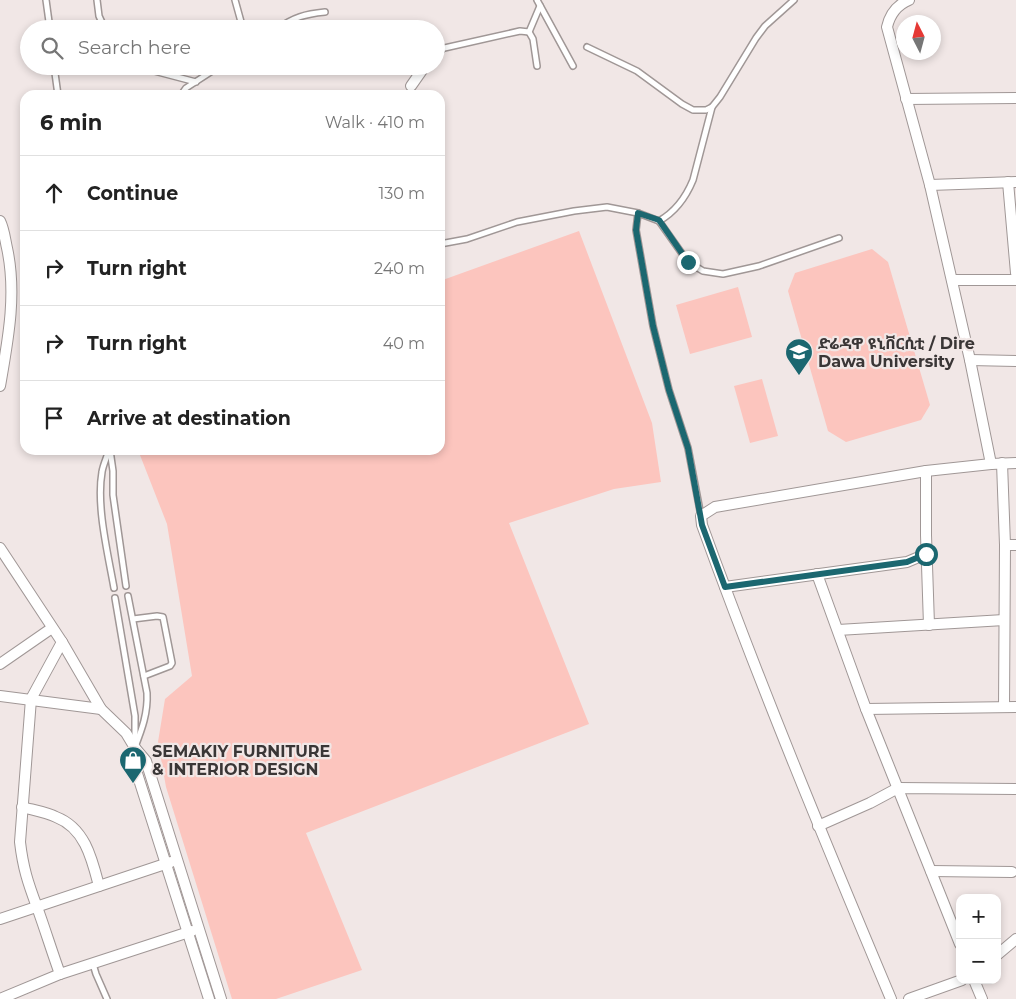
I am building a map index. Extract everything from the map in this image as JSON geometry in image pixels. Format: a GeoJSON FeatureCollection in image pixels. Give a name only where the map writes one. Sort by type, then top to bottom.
{"type":"FeatureCollection","features":[{"type":"Feature","properties":{"kind":"street"},"geometry":{"type":"LineString","coordinates":[[909,0],[893,12],[887,27],[930,185],[970,360],[991,464]]}},
{"type":"Feature","properties":{"kind":"street"},"geometry":{"type":"LineString","coordinates":[[411,86],[419,75]]}},
{"type":"Feature","properties":{"kind":"street"},"geometry":{"type":"LineString","coordinates":[[906,99],[1016,98]]}},
{"type":"Feature","properties":{"kind":"street"},"geometry":{"type":"LineString","coordinates":[[930,185],[1012,182],[1016,273]]}},
{"type":"Feature","properties":{"kind":"street"},"geometry":{"type":"LineString","coordinates":[[0,221],[10,261],[12,294],[10,324],[0,386]]}},
{"type":"Feature","properties":{"kind":"street"},"geometry":{"type":"LineString","coordinates":[[952,280],[1016,280]]}},
{"type":"Feature","properties":{"kind":"street"},"geometry":{"type":"LineString","coordinates":[[970,360],[1016,361]]}},
{"type":"Feature","properties":{"kind":"street"},"geometry":{"type":"LineString","coordinates":[[1002,463],[1005,545],[1004,707]]}},
{"type":"Feature","properties":{"kind":"street"},"geometry":{"type":"LineString","coordinates":[[891,999],[818,826],[725,587],[702,525],[701,516],[715,507],[926,471],[1016,463]]}},
{"type":"Feature","properties":{"kind":"street"},"geometry":{"type":"LineString","coordinates":[[926,471],[926,554],[929,624]]}},
{"type":"Feature","properties":{"kind":"street"},"geometry":{"type":"LineString","coordinates":[[1005,545],[1016,545]]}},
{"type":"Feature","properties":{"kind":"street"},"geometry":{"type":"LineString","coordinates":[[1,554],[62,642],[101,709],[126,732],[135,748],[146,761],[221,999]]}},
{"type":"Feature","properties":{"kind":"street"},"geometry":{"type":"LineString","coordinates":[[725,587],[907,562],[926,554]]}},
{"type":"Feature","properties":{"kind":"street"},"geometry":{"type":"LineString","coordinates":[[817,574],[866,709],[958,939]]}},
{"type":"Feature","properties":{"kind":"street"},"geometry":{"type":"LineString","coordinates":[[838,630],[1004,620]]}},
{"type":"Feature","properties":{"kind":"street"},"geometry":{"type":"LineString","coordinates":[[0,664],[52,628]]}},
{"type":"Feature","properties":{"kind":"street"},"geometry":{"type":"LineString","coordinates":[[60,974],[28,884],[20,842],[30,699],[62,642]]}},
{"type":"Feature","properties":{"kind":"street"},"geometry":{"type":"LineString","coordinates":[[0,696],[101,709]]}},
{"type":"Feature","properties":{"kind":"street"},"geometry":{"type":"LineString","coordinates":[[866,709],[1016,707]]}},
{"type":"Feature","properties":{"kind":"street"},"geometry":{"type":"LineString","coordinates":[[135,748],[134,764],[209,999]]}},
{"type":"Feature","properties":{"kind":"street"},"geometry":{"type":"LineString","coordinates":[[818,826],[870,803],[898,788],[1016,789]]}},
{"type":"Feature","properties":{"kind":"street"},"geometry":{"type":"LineString","coordinates":[[22,808],[57,817],[75,828],[90,851],[99,886]]}},
{"type":"Feature","properties":{"kind":"street"},"geometry":{"type":"LineString","coordinates":[[0,919],[177,860]]}},
{"type":"Feature","properties":{"kind":"street"},"geometry":{"type":"LineString","coordinates":[[931,870],[1012,872]]}},
{"type":"Feature","properties":{"kind":"street"},"geometry":{"type":"LineString","coordinates":[[0,999],[20,995],[60,974],[198,930]]}},
{"type":"Feature","properties":{"kind":"street"},"geometry":{"type":"LineString","coordinates":[[1001,952],[1016,939]]}},
{"type":"Feature","properties":{"kind":"street"},"geometry":{"type":"LineString","coordinates":[[909,999],[956,982]]}},
{"type":"Feature","properties":{"kind":"street"},"geometry":{"type":"LineString","coordinates":[[976,984],[982,999]]}},
{"type":"Feature","properties":{"kind":"lane"},"geometry":{"type":"LineString","coordinates":[[46,0],[49,20]]}},
{"type":"Feature","properties":{"kind":"lane"},"geometry":{"type":"LineString","coordinates":[[97,0],[101,20]]}},
{"type":"Feature","properties":{"kind":"lane"},"geometry":{"type":"LineString","coordinates":[[235,0],[241,20]]}},
{"type":"Feature","properties":{"kind":"lane"},"geometry":{"type":"LineString","coordinates":[[537,0],[573,66]]}},
{"type":"Feature","properties":{"kind":"lane"},"geometry":{"type":"LineString","coordinates":[[659,220],[670,215],[688,192],[693,180],[712,107],[765,26],[794,0]]}},
{"type":"Feature","properties":{"kind":"lane"},"geometry":{"type":"LineString","coordinates":[[529,32],[540,6]]}},
{"type":"Feature","properties":{"kind":"lane"},"geometry":{"type":"LineString","coordinates":[[290,20],[304,14],[326,12]]}},
{"type":"Feature","properties":{"kind":"lane"},"geometry":{"type":"LineString","coordinates":[[445,48],[520,31],[529,32],[533,38],[536,66]]}},
{"type":"Feature","properties":{"kind":"lane"},"geometry":{"type":"LineString","coordinates":[[587,47],[637,71],[693,110],[701,111],[712,107]]}},
{"type":"Feature","properties":{"kind":"lane"},"geometry":{"type":"LineString","coordinates":[[55,75],[57,90]]}},
{"type":"Feature","properties":{"kind":"lane"},"geometry":{"type":"LineString","coordinates":[[169,75],[196,82]]}},
{"type":"Feature","properties":{"kind":"lane"},"geometry":{"type":"LineString","coordinates":[[185,90],[206,75]]}},
{"type":"Feature","properties":{"kind":"lane"},"geometry":{"type":"LineString","coordinates":[[445,243],[467,239],[517,222],[574,211],[608,207],[626,209],[659,220],[688,262],[703,272],[723,274],[759,266],[839,238]]}},
{"type":"Feature","properties":{"kind":"lane"},"geometry":{"type":"LineString","coordinates":[[638,213],[636,230],[653,326],[669,390],[688,448],[701,516]]}},
{"type":"Feature","properties":{"kind":"lane"},"geometry":{"type":"LineString","coordinates":[[108,455],[102,472],[101,496],[104,536],[114,588]]}},
{"type":"Feature","properties":{"kind":"lane"},"geometry":{"type":"LineString","coordinates":[[111,455],[126,586]]}},
{"type":"Feature","properties":{"kind":"lane"},"geometry":{"type":"LineString","coordinates":[[128,596],[148,705],[146,718],[135,748]]}},
{"type":"Feature","properties":{"kind":"lane"},"geometry":{"type":"LineString","coordinates":[[115,598],[135,716],[135,748]]}},
{"type":"Feature","properties":{"kind":"lane"},"geometry":{"type":"LineString","coordinates":[[133,619],[157,616],[163,618],[172,663],[170,666],[144,676]]}},
{"type":"Feature","properties":{"kind":"lane"},"geometry":{"type":"LineString","coordinates":[[93,964],[107,999]]}},
{"type":"Feature","properties":{"kind":"shaded area"},"geometry":{"type":"Polygon","coordinates":[[[579,231],[652,423],[661,482],[614,489],[509,523],[589,724],[306,833],[362,970],[276,999],[232,999],[166,787],[158,742],[165,699],[192,676],[167,524],[140,455],[445,455],[445,279],[579,231]]]}},
{"type":"Feature","properties":{"kind":"shaded area"},"geometry":{"type":"Polygon","coordinates":[[[872,249],[888,262],[930,405],[921,420],[846,442],[828,431],[788,291],[795,273],[872,249]]]}},
{"type":"Feature","properties":{"kind":"shaded area"},"geometry":{"type":"Polygon","coordinates":[[[738,287],[752,337],[690,354],[676,305],[738,287]]]}},
{"type":"Feature","properties":{"kind":"shaded area"},"geometry":{"type":"Polygon","coordinates":[[[762,379],[778,436],[750,443],[734,386],[762,379]]]}},
{"type":"Feature","properties":{"kind":"place","name":"ድሬዳዋ ዩኒቨርሲቲ / Dire Dawa University"},"geometry":{"type":"Point","coordinates":[799,376]}},
{"type":"Feature","properties":{"kind":"place","name":"SEMAKIY FURNITURE & INTERIOR DESIGN"},"geometry":{"type":"Point","coordinates":[133,784]}},
{"type":"Feature","properties":{"kind":"route"},"geometry":{"type":"LineString","coordinates":[[688,262],[659,220],[638,213],[636,230],[653,326],[669,390],[688,448],[702,525],[725,587],[907,562],[926,554]]}}]}
